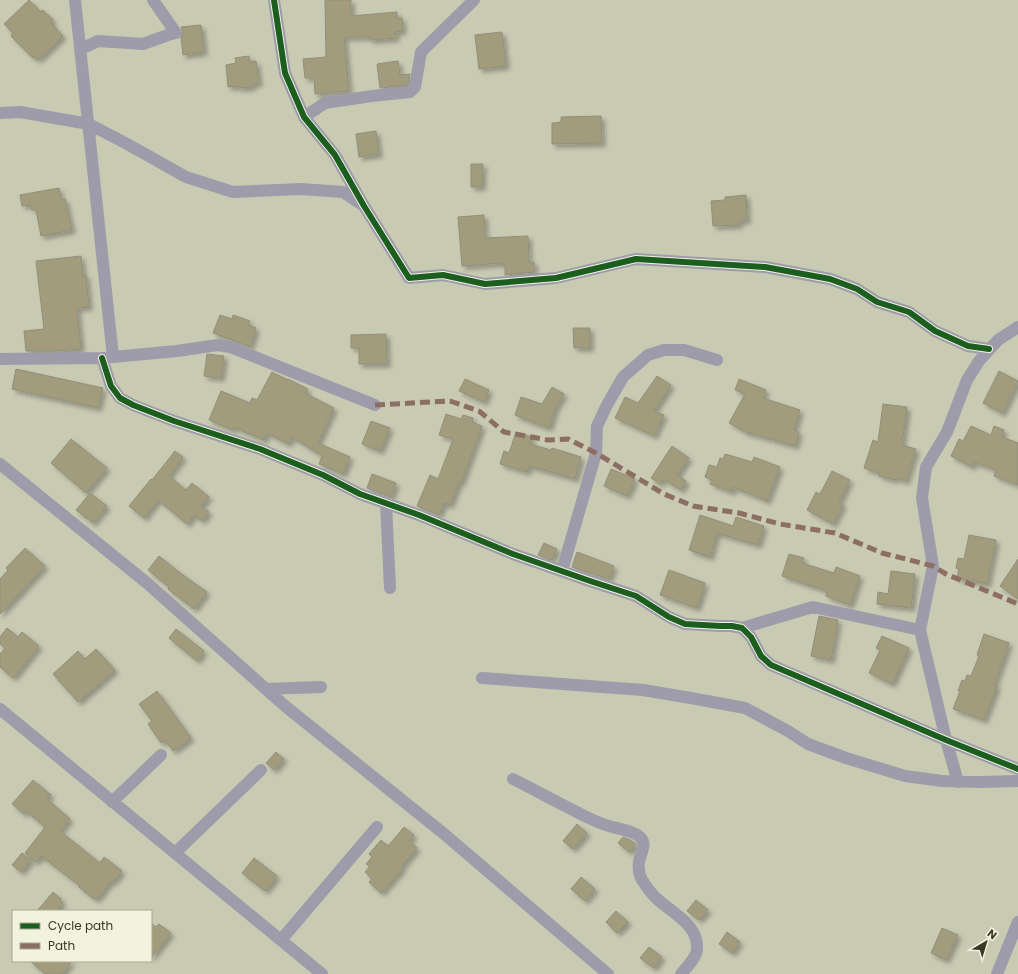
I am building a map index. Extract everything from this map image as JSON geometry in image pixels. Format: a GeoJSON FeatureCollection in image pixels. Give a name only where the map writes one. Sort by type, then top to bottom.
{"type":"FeatureCollection","features":[{"type":"Feature","properties":{"kind":"street"},"geometry":{"type":"LineString","coordinates":[[76,0],[89,124],[107,358],[111,386],[120,398],[133,405],[174,421],[260,449],[324,475],[360,494],[419,515],[513,554],[636,596],[669,617],[685,624],[732,626],[742,628],[813,607],[920,630]]}},
{"type":"Feature","properties":{"kind":"street"},"geometry":{"type":"LineString","coordinates":[[81,49],[98,41],[143,44],[176,33],[153,0]]}},
{"type":"Feature","properties":{"kind":"street"},"geometry":{"type":"LineString","coordinates":[[274,0],[285,73],[304,117],[335,155],[364,206],[409,278],[443,275],[485,284],[556,278],[636,259],[765,267],[830,279],[857,289],[877,302],[909,312],[934,331],[968,346],[989,349]]}},
{"type":"Feature","properties":{"kind":"street"},"geometry":{"type":"LineString","coordinates":[[304,117],[324,103],[410,92],[415,86],[421,52],[474,0]]}},
{"type":"Feature","properties":{"kind":"street"},"geometry":{"type":"LineString","coordinates":[[0,113],[20,112],[89,124],[186,177],[233,192],[301,189],[343,192],[364,206]]}},
{"type":"Feature","properties":{"kind":"street"},"geometry":{"type":"LineString","coordinates":[[958,782],[946,740],[920,630],[932,566],[922,498],[926,467],[947,432],[967,380],[979,361],[998,340],[1018,327]]}},
{"type":"Feature","properties":{"kind":"street"},"geometry":{"type":"LineString","coordinates":[[0,359],[107,358],[218,345],[230,347],[375,406]]}},
{"type":"Feature","properties":{"kind":"street"},"geometry":{"type":"LineString","coordinates":[[562,571],[596,453],[597,426],[623,377],[648,355],[664,350],[684,350],[717,360]]}},
{"type":"Feature","properties":{"kind":"street"},"geometry":{"type":"LineString","coordinates":[[0,464],[147,583],[285,706],[443,833],[608,974]]}},
{"type":"Feature","properties":{"kind":"street"},"geometry":{"type":"LineString","coordinates":[[386,503],[390,588]]}},
{"type":"Feature","properties":{"kind":"street"},"geometry":{"type":"LineString","coordinates":[[742,628],[751,637],[761,656],[771,665],[946,740],[1018,769]]}},
{"type":"Feature","properties":{"kind":"street"},"geometry":{"type":"LineString","coordinates":[[482,678],[643,690],[745,708],[788,731],[808,744],[846,758],[905,776],[958,782],[1018,781]]}},
{"type":"Feature","properties":{"kind":"street"},"geometry":{"type":"LineString","coordinates":[[266,689],[321,687]]}},
{"type":"Feature","properties":{"kind":"street"},"geometry":{"type":"LineString","coordinates":[[0,710],[322,974]]}},
{"type":"Feature","properties":{"kind":"street"},"geometry":{"type":"LineString","coordinates":[[112,802],[161,755]]}},
{"type":"Feature","properties":{"kind":"street"},"geometry":{"type":"LineString","coordinates":[[175,853],[261,770]]}},
{"type":"Feature","properties":{"kind":"street"},"geometry":{"type":"LineString","coordinates":[[513,779],[589,819],[607,826],[632,832],[641,837],[644,845],[638,868],[641,878],[656,898],[678,915],[688,925],[695,936],[698,950],[691,962],[681,974]]}},
{"type":"Feature","properties":{"kind":"street"},"geometry":{"type":"LineString","coordinates":[[281,940],[377,827]]}},
{"type":"Feature","properties":{"kind":"street"},"geometry":{"type":"LineString","coordinates":[[997,974],[1018,922]]}},
{"type":"Feature","properties":{"kind":"building"},"geometry":{"type":"Polygon","coordinates":[[[29,0],[41,12],[43,10],[53,20],[51,23],[63,36],[38,60],[34,56],[33,58],[11,36],[13,33],[4,24],[29,0]]]}},
{"type":"Feature","properties":{"kind":"building"},"geometry":{"type":"Polygon","coordinates":[[[325,0],[351,0],[351,16],[397,12],[397,18],[402,18],[403,31],[395,32],[396,38],[370,40],[370,37],[344,37],[349,91],[315,94],[314,78],[305,78],[303,59],[326,57],[325,0]]]}},
{"type":"Feature","properties":{"kind":"building"},"geometry":{"type":"Polygon","coordinates":[[[201,25],[204,52],[183,55],[181,38],[183,32],[181,27],[201,25]]]}},
{"type":"Feature","properties":{"kind":"building"},"geometry":{"type":"Polygon","coordinates":[[[502,32],[506,66],[479,69],[475,35],[502,32]]]}},
{"type":"Feature","properties":{"kind":"building"},"geometry":{"type":"Polygon","coordinates":[[[249,56],[250,62],[256,61],[259,83],[252,84],[252,87],[228,87],[226,65],[236,63],[235,58],[249,56]]]}},
{"type":"Feature","properties":{"kind":"building"},"geometry":{"type":"Polygon","coordinates":[[[398,61],[400,75],[410,74],[407,85],[380,88],[377,64],[398,61]]]}},
{"type":"Feature","properties":{"kind":"building"},"geometry":{"type":"Polygon","coordinates":[[[601,116],[602,143],[552,144],[552,123],[561,122],[561,117],[601,116]]]}},
{"type":"Feature","properties":{"kind":"building"},"geometry":{"type":"Polygon","coordinates":[[[376,131],[379,154],[359,157],[356,134],[376,131]]]}},
{"type":"Feature","properties":{"kind":"building"},"geometry":{"type":"Polygon","coordinates":[[[471,164],[483,164],[482,187],[471,187],[471,164]]]}},
{"type":"Feature","properties":{"kind":"building"},"geometry":{"type":"Polygon","coordinates":[[[59,188],[61,199],[65,199],[72,230],[41,236],[36,210],[32,210],[31,205],[22,206],[20,195],[59,188]]]}},
{"type":"Feature","properties":{"kind":"building"},"geometry":{"type":"Polygon","coordinates":[[[746,195],[747,220],[739,221],[739,225],[713,226],[711,201],[725,200],[725,197],[746,195]]]}},
{"type":"Feature","properties":{"kind":"building"},"geometry":{"type":"Polygon","coordinates":[[[484,215],[485,238],[528,236],[529,262],[534,262],[534,272],[505,275],[505,266],[502,266],[502,263],[462,266],[458,217],[484,215]]]}},
{"type":"Feature","properties":{"kind":"building"},"geometry":{"type":"Polygon","coordinates":[[[81,256],[83,275],[86,275],[89,307],[77,308],[81,349],[26,351],[24,331],[44,329],[36,261],[81,256]]]}},
{"type":"Feature","properties":{"kind":"building"},"geometry":{"type":"Polygon","coordinates":[[[220,315],[232,319],[233,315],[250,321],[248,325],[256,328],[250,347],[213,333],[220,315]]]}},
{"type":"Feature","properties":{"kind":"building"},"geometry":{"type":"Polygon","coordinates":[[[573,328],[590,328],[590,348],[574,348],[573,328]]]}},
{"type":"Feature","properties":{"kind":"building"},"geometry":{"type":"Polygon","coordinates":[[[386,334],[387,364],[359,364],[359,348],[351,348],[351,335],[386,334]]]}},
{"type":"Feature","properties":{"kind":"building"},"geometry":{"type":"Polygon","coordinates":[[[207,354],[224,356],[221,378],[204,376],[207,354]]]}},
{"type":"Feature","properties":{"kind":"building"},"geometry":{"type":"Polygon","coordinates":[[[16,369],[103,388],[98,408],[12,389],[16,369]]]}},
{"type":"Feature","properties":{"kind":"building"},"geometry":{"type":"Polygon","coordinates":[[[999,371],[1018,381],[1002,413],[983,403],[999,371]]]}},
{"type":"Feature","properties":{"kind":"building"},"geometry":{"type":"Polygon","coordinates":[[[272,372],[308,389],[305,393],[334,408],[318,443],[350,457],[343,474],[319,464],[322,456],[292,437],[288,444],[267,433],[264,440],[234,427],[233,430],[209,420],[221,391],[250,403],[252,398],[257,400],[272,372]]]}},
{"type":"Feature","properties":{"kind":"building"},"geometry":{"type":"Polygon","coordinates":[[[657,376],[671,385],[654,411],[664,415],[654,436],[615,418],[625,397],[638,403],[657,376]]]}},
{"type":"Feature","properties":{"kind":"building"},"geometry":{"type":"Polygon","coordinates":[[[465,379],[489,390],[484,402],[459,391],[465,379]]]}},
{"type":"Feature","properties":{"kind":"building"},"geometry":{"type":"Polygon","coordinates":[[[739,379],[766,390],[763,398],[800,410],[794,430],[799,432],[795,446],[749,434],[729,423],[745,394],[735,390],[739,379]]]}},
{"type":"Feature","properties":{"kind":"building"},"geometry":{"type":"Polygon","coordinates":[[[552,387],[564,394],[555,409],[549,428],[515,415],[521,397],[542,404],[552,387]]]}},
{"type":"Feature","properties":{"kind":"building"},"geometry":{"type":"Polygon","coordinates":[[[883,404],[907,407],[902,445],[916,449],[906,481],[879,476],[879,473],[864,468],[873,440],[878,442],[883,404]]]}},
{"type":"Feature","properties":{"kind":"building"},"geometry":{"type":"Polygon","coordinates":[[[446,414],[461,419],[463,415],[473,418],[472,422],[482,426],[461,483],[459,482],[450,505],[444,503],[439,515],[417,506],[430,475],[438,479],[453,439],[439,435],[446,414]]]}},
{"type":"Feature","properties":{"kind":"building"},"geometry":{"type":"Polygon","coordinates":[[[371,421],[390,428],[380,451],[362,444],[371,421]]]}},
{"type":"Feature","properties":{"kind":"building"},"geometry":{"type":"Polygon","coordinates":[[[971,426],[991,435],[994,426],[1004,430],[1002,437],[1018,443],[1018,485],[994,476],[996,470],[974,462],[972,467],[951,456],[959,439],[963,441],[971,426]]]}},
{"type":"Feature","properties":{"kind":"building"},"geometry":{"type":"Polygon","coordinates":[[[516,432],[532,437],[530,444],[551,450],[552,448],[581,457],[575,479],[529,466],[527,472],[500,464],[504,451],[509,453],[516,432]]]}},
{"type":"Feature","properties":{"kind":"building"},"geometry":{"type":"Polygon","coordinates":[[[71,439],[107,468],[86,493],[51,463],[71,439]]]}},
{"type":"Feature","properties":{"kind":"building"},"geometry":{"type":"Polygon","coordinates":[[[672,446],[689,458],[677,475],[686,481],[681,490],[663,479],[660,484],[651,478],[672,446]]]}},
{"type":"Feature","properties":{"kind":"building"},"geometry":{"type":"Polygon","coordinates":[[[175,451],[183,457],[169,476],[186,490],[192,483],[209,497],[201,506],[209,512],[202,521],[194,515],[187,524],[158,500],[144,518],[129,506],[175,451]]]}},
{"type":"Feature","properties":{"kind":"building"},"geometry":{"type":"Polygon","coordinates":[[[725,454],[752,462],[754,457],[780,467],[767,501],[733,487],[732,492],[710,484],[712,480],[705,477],[709,465],[717,467],[720,458],[723,459],[725,454]]]}},
{"type":"Feature","properties":{"kind":"building"},"geometry":{"type":"Polygon","coordinates":[[[611,469],[635,479],[627,496],[604,486],[611,469]]]}},
{"type":"Feature","properties":{"kind":"building"},"geometry":{"type":"Polygon","coordinates":[[[832,471],[850,480],[839,502],[843,505],[833,524],[807,510],[816,492],[820,494],[832,471]]]}},
{"type":"Feature","properties":{"kind":"building"},"geometry":{"type":"Polygon","coordinates":[[[372,474],[396,483],[391,497],[367,488],[372,474]]]}},
{"type":"Feature","properties":{"kind":"building"},"geometry":{"type":"Polygon","coordinates":[[[90,493],[107,506],[93,523],[76,510],[90,493]]]}},
{"type":"Feature","properties":{"kind":"building"},"geometry":{"type":"Polygon","coordinates":[[[700,515],[733,526],[736,517],[764,526],[758,545],[717,533],[710,557],[689,550],[700,515]]]}},
{"type":"Feature","properties":{"kind":"building"},"geometry":{"type":"Polygon","coordinates":[[[969,535],[996,540],[987,584],[957,578],[959,569],[956,568],[958,558],[964,559],[969,535]]]}},
{"type":"Feature","properties":{"kind":"building"},"geometry":{"type":"Polygon","coordinates":[[[544,543],[557,549],[552,560],[538,555],[544,543]]]}},
{"type":"Feature","properties":{"kind":"building"},"geometry":{"type":"Polygon","coordinates":[[[25,548],[45,566],[0,614],[0,579],[8,570],[6,568],[25,548]]]}},
{"type":"Feature","properties":{"kind":"building"},"geometry":{"type":"Polygon","coordinates":[[[577,552],[614,566],[609,579],[572,567],[577,552]]]}},
{"type":"Feature","properties":{"kind":"building"},"geometry":{"type":"Polygon","coordinates":[[[789,554],[804,558],[802,563],[834,573],[836,567],[860,576],[850,605],[826,596],[827,591],[782,576],[789,554]]]}},
{"type":"Feature","properties":{"kind":"building"},"geometry":{"type":"Polygon","coordinates":[[[159,556],[207,592],[194,609],[168,589],[169,587],[148,570],[159,556]]]}},
{"type":"Feature","properties":{"kind":"building"},"geometry":{"type":"Polygon","coordinates":[[[1018,559],[1018,599],[1000,586],[1018,559]]]}},
{"type":"Feature","properties":{"kind":"building"},"geometry":{"type":"Polygon","coordinates":[[[669,570],[705,583],[697,608],[660,595],[669,570]]]}},
{"type":"Feature","properties":{"kind":"building"},"geometry":{"type":"Polygon","coordinates":[[[891,571],[915,574],[911,608],[877,604],[878,592],[888,594],[891,571]]]}},
{"type":"Feature","properties":{"kind":"building"},"geometry":{"type":"Polygon","coordinates":[[[819,616],[838,620],[831,660],[811,656],[819,616]]]}},
{"type":"Feature","properties":{"kind":"building"},"geometry":{"type":"Polygon","coordinates":[[[7,628],[18,637],[22,632],[39,646],[13,678],[0,667],[0,654],[5,648],[0,644],[0,637],[7,628]]]}},
{"type":"Feature","properties":{"kind":"building"},"geometry":{"type":"Polygon","coordinates":[[[176,629],[204,651],[197,661],[169,638],[176,629]]]}},
{"type":"Feature","properties":{"kind":"building"},"geometry":{"type":"Polygon","coordinates":[[[984,634],[1009,643],[994,685],[997,686],[984,720],[953,709],[960,691],[958,691],[962,680],[965,681],[967,675],[971,676],[979,656],[977,655],[984,634]]]}},
{"type":"Feature","properties":{"kind":"building"},"geometry":{"type":"Polygon","coordinates":[[[882,636],[909,648],[892,684],[869,673],[880,650],[876,648],[882,636]]]}},
{"type":"Feature","properties":{"kind":"building"},"geometry":{"type":"Polygon","coordinates":[[[96,649],[115,670],[78,702],[53,674],[78,651],[85,659],[96,649]]]}},
{"type":"Feature","properties":{"kind":"building"},"geometry":{"type":"Polygon","coordinates":[[[157,691],[191,738],[173,751],[165,740],[161,743],[148,724],[152,721],[139,704],[157,691]]]}},
{"type":"Feature","properties":{"kind":"building"},"geometry":{"type":"Polygon","coordinates":[[[276,752],[284,759],[274,770],[266,763],[276,752]]]}},
{"type":"Feature","properties":{"kind":"building"},"geometry":{"type":"Polygon","coordinates":[[[33,780],[51,795],[47,799],[70,819],[60,831],[100,863],[104,857],[122,871],[113,882],[111,881],[97,899],[94,899],[79,887],[80,886],[41,856],[36,862],[25,853],[45,827],[26,811],[24,814],[12,804],[33,780]]]}},
{"type":"Feature","properties":{"kind":"building"},"geometry":{"type":"Polygon","coordinates":[[[577,824],[587,833],[573,849],[563,841],[577,824]]]}},
{"type":"Feature","properties":{"kind":"building"},"geometry":{"type":"Polygon","coordinates":[[[404,827],[414,835],[409,841],[417,848],[401,867],[403,868],[381,893],[369,882],[372,879],[365,872],[370,866],[366,864],[372,857],[369,854],[381,840],[388,846],[404,827]]]}},
{"type":"Feature","properties":{"kind":"building"},"geometry":{"type":"Polygon","coordinates":[[[623,837],[636,844],[629,852],[618,843],[623,837]]]}},
{"type":"Feature","properties":{"kind":"building"},"geometry":{"type":"Polygon","coordinates":[[[22,853],[31,860],[21,872],[12,865],[22,853]]]}},
{"type":"Feature","properties":{"kind":"building"},"geometry":{"type":"Polygon","coordinates":[[[254,858],[277,876],[265,891],[242,873],[254,858]]]}},
{"type":"Feature","properties":{"kind":"building"},"geometry":{"type":"Polygon","coordinates":[[[581,877],[595,889],[585,901],[571,889],[581,877]]]}},
{"type":"Feature","properties":{"kind":"building"},"geometry":{"type":"Polygon","coordinates":[[[53,892],[61,899],[60,900],[63,903],[57,910],[38,910],[53,892]]]}},
{"type":"Feature","properties":{"kind":"building"},"geometry":{"type":"Polygon","coordinates":[[[696,900],[708,910],[699,920],[687,911],[696,900]]]}},
{"type":"Feature","properties":{"kind":"building"},"geometry":{"type":"Polygon","coordinates":[[[616,911],[628,922],[617,933],[606,922],[616,911]]]}},
{"type":"Feature","properties":{"kind":"building"},"geometry":{"type":"Polygon","coordinates":[[[152,924],[156,927],[159,924],[171,933],[152,957],[152,924]]]}},
{"type":"Feature","properties":{"kind":"building"},"geometry":{"type":"Polygon","coordinates":[[[942,928],[958,935],[946,960],[931,953],[942,928]]]}},
{"type":"Feature","properties":{"kind":"building"},"geometry":{"type":"Polygon","coordinates":[[[727,932],[740,942],[732,953],[719,944],[727,932]]]}},
{"type":"Feature","properties":{"kind":"building"},"geometry":{"type":"Polygon","coordinates":[[[649,947],[662,957],[654,968],[640,958],[649,947]]]}},
{"type":"Feature","properties":{"kind":"building"},"geometry":{"type":"Polygon","coordinates":[[[31,962],[71,962],[62,974],[45,974],[31,962]]]}},
{"type":"Feature","properties":{"kind":"marked path"},"geometry":{"type":"LineString","coordinates":[[375,405],[450,401],[479,411],[504,432],[548,440],[568,439],[596,453],[664,494],[693,506],[739,513],[780,524],[835,533],[882,553],[933,566],[946,574],[1018,604]]}},
{"type":"Feature","properties":{"kind":"cycle path"},"geometry":{"type":"LineString","coordinates":[[274,0],[285,73],[304,117],[335,155],[364,206],[409,278],[443,275],[485,284],[556,278],[636,259],[765,267],[830,279],[857,289],[877,302],[909,312],[935,331],[968,346],[989,349]]}},
{"type":"Feature","properties":{"kind":"cycle path"},"geometry":{"type":"LineString","coordinates":[[102,358],[111,386],[120,398],[133,405],[174,421],[260,449],[323,475],[360,494],[419,515],[513,554],[636,596],[669,617],[685,624],[732,626],[742,628],[751,637],[761,656],[771,665],[946,740],[1018,769]]}}]}
